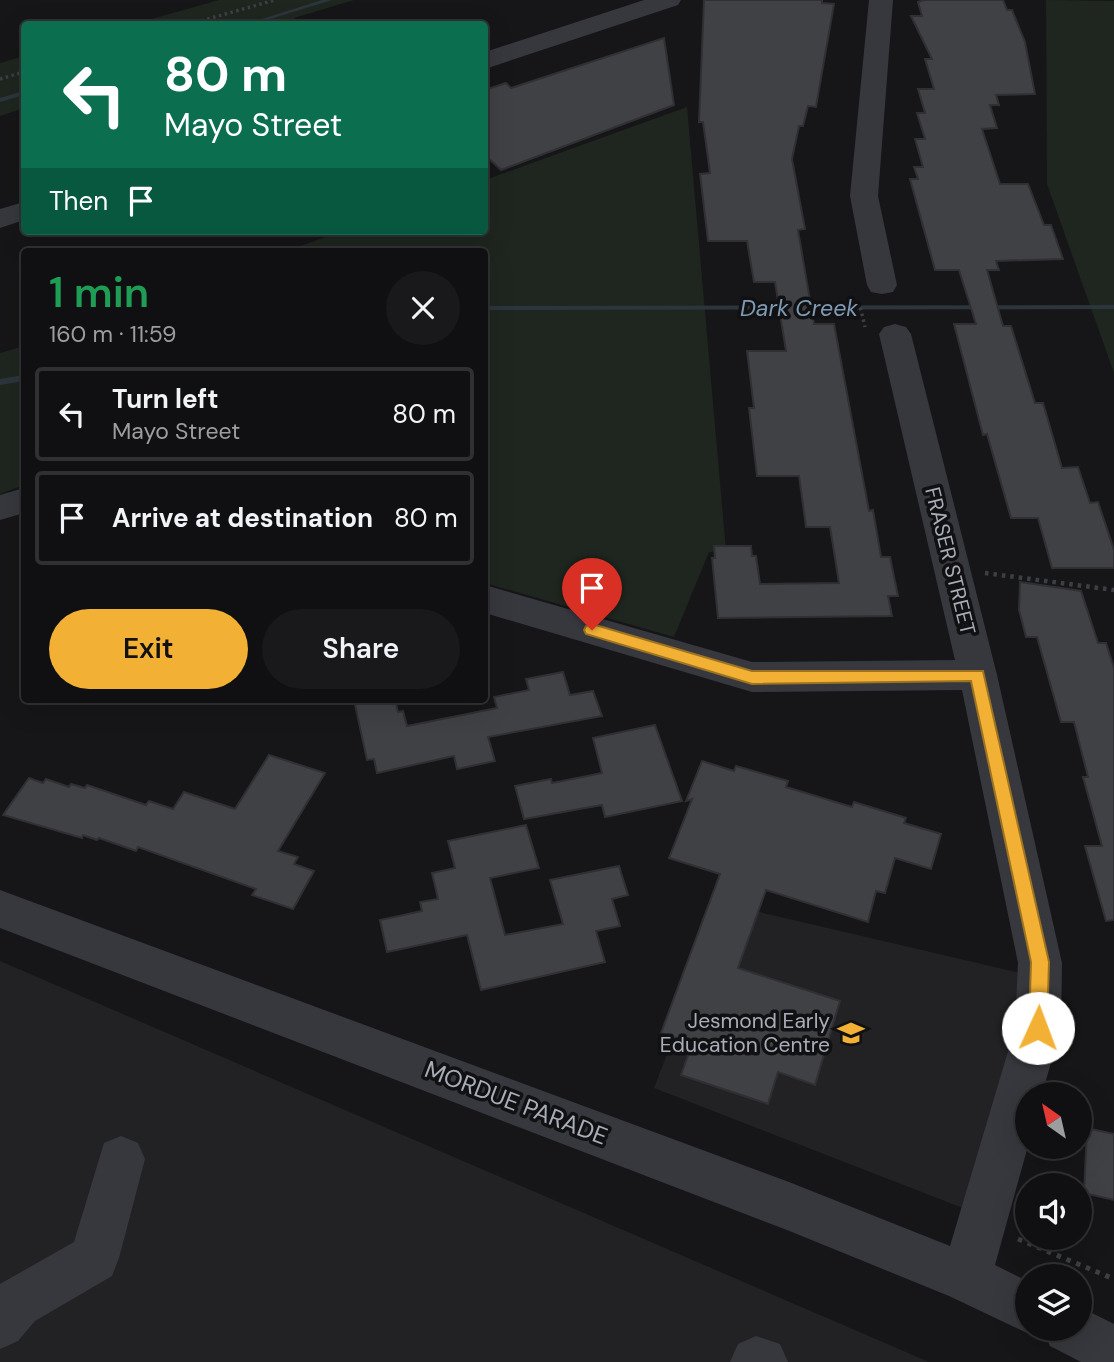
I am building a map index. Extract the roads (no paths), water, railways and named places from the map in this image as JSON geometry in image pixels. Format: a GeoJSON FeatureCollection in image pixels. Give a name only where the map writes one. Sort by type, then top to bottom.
{"type":"FeatureCollection","features":[{"type":"Feature","properties":{"kind":"street"},"geometry":{"type":"LineString","coordinates":[[488,60],[669,0]]}},
{"type":"Feature","properties":{"kind":"street"},"geometry":{"type":"LineString","coordinates":[[881,0],[864,196],[882,285]]}},
{"type":"Feature","properties":{"kind":"street"},"geometry":{"type":"LineString","coordinates":[[0,219],[21,212]]}},
{"type":"Feature","properties":{"kind":"street","name":"FRASER STREET"},"geometry":{"type":"LineString","coordinates":[[895,334],[978,675],[1040,962],[1038,1028],[966,1278]]}},
{"type":"Feature","properties":{"kind":"street"},"geometry":{"type":"LineString","coordinates":[[0,508],[21,501]]}},
{"type":"Feature","properties":{"kind":"street"},"geometry":{"type":"LineString","coordinates":[[488,600],[752,677],[978,675]]}},
{"type":"Feature","properties":{"kind":"street","name":"MORDUE PARADE"},"geometry":{"type":"LineString","coordinates":[[0,909],[789,1206],[966,1278],[1015,1302]]}},
{"type":"Feature","properties":{"kind":"street"},"geometry":{"type":"LineString","coordinates":[[0,1323],[17,1303],[94,1258],[121,1159]]}},
{"type":"Feature","properties":{"kind":"street"},"geometry":{"type":"LineString","coordinates":[[1092,1340],[1114,1351]]}},
{"type":"Feature","properties":{"kind":"street"},"geometry":{"type":"LineString","coordinates":[[756,1362],[762,1362]]}},
{"type":"Feature","properties":{"kind":"waterway"},"geometry":{"type":"LineString","coordinates":[[259,21],[329,0]]}},
{"type":"Feature","properties":{"kind":"waterway"},"geometry":{"type":"LineString","coordinates":[[0,100],[21,94]]}},
{"type":"Feature","properties":{"kind":"waterway","name":"Dark Creek"},"geometry":{"type":"LineString","coordinates":[[488,308],[1114,307]]}},
{"type":"Feature","properties":{"kind":"waterway","name":"Dark Creek"},"geometry":{"type":"LineString","coordinates":[[0,382],[21,378]]}},
{"type":"Feature","properties":{"kind":"place","name":"Jesmond Early Education Centre"},"geometry":{"type":"Point","coordinates":[851,1033]}}]}
